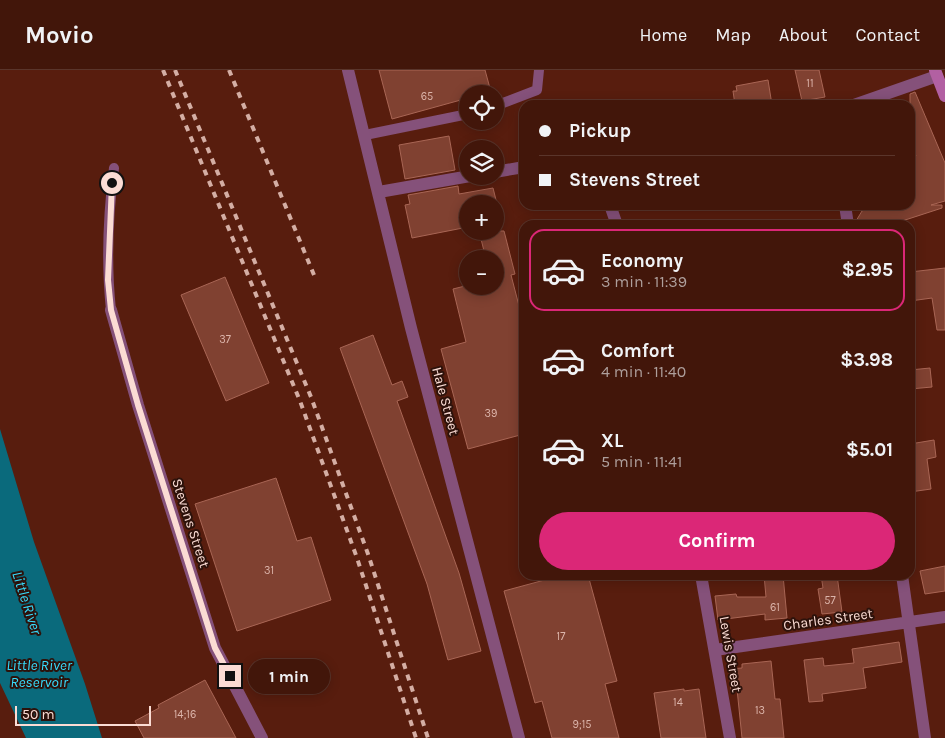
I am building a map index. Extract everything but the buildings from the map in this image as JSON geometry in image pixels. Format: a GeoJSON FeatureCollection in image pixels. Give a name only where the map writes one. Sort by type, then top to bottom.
{"type":"FeatureCollection","features":[{"type":"Feature","properties":{"kind":"main road"},"geometry":{"type":"LineString","coordinates":[[936,73],[945,96]]}},
{"type":"Feature","properties":{"kind":"street","name":"Hale Street"},"geometry":{"type":"LineString","coordinates":[[348,70],[411,328],[518,738]]}},
{"type":"Feature","properties":{"kind":"street"},"geometry":{"type":"LineString","coordinates":[[867,100],[936,73]]}},
{"type":"Feature","properties":{"kind":"street"},"geometry":{"type":"LineString","coordinates":[[504,170],[519,168]]}},
{"type":"Feature","properties":{"kind":"street"},"geometry":{"type":"LineString","coordinates":[[378,192],[459,178]]}},
{"type":"Feature","properties":{"kind":"street","name":"Stevens Street"},"geometry":{"type":"LineString","coordinates":[[111,310],[138,405],[215,648],[262,738]]}},
{"type":"Feature","properties":{"kind":"street","name":"Lewis Street"},"geometry":{"type":"LineString","coordinates":[[702,580],[730,738]]}},
{"type":"Feature","properties":{"kind":"street"},"geometry":{"type":"LineString","coordinates":[[903,580],[925,738]]}},
{"type":"Feature","properties":{"kind":"street","name":"Charles Street"},"geometry":{"type":"LineString","coordinates":[[715,650],[945,617]]}},
{"type":"Feature","properties":{"kind":"lane"},"geometry":{"type":"LineString","coordinates":[[504,103],[537,90],[539,70]]}},
{"type":"Feature","properties":{"kind":"lane"},"geometry":{"type":"LineString","coordinates":[[365,135],[459,116]]}},
{"type":"Feature","properties":{"kind":"lane"},"geometry":{"type":"LineString","coordinates":[[111,310],[108,280],[110,198],[114,168]]}},
{"type":"Feature","properties":{"kind":"water","name":"Little River Reservoir"},"geometry":{"type":"Polygon","coordinates":[[[0,429],[34,542],[85,684],[102,738],[26,738],[0,683],[0,429]]]}},
{"type":"Feature","properties":{"kind":"railway"},"geometry":{"type":"LineString","coordinates":[[163,70],[300,401],[357,558],[416,738]]}},
{"type":"Feature","properties":{"kind":"railway"},"geometry":{"type":"LineString","coordinates":[[175,70],[311,397],[368,554],[428,738]]}},
{"type":"Feature","properties":{"kind":"railway"},"geometry":{"type":"LineString","coordinates":[[229,70],[314,275]]}},
{"type":"Feature","properties":{"kind":"route"},"geometry":{"type":"LineString","coordinates":[[112,183],[108,280],[111,310],[138,405],[215,648],[230,676]]}},
{"type":"Feature","properties":{"kind":"water label","name":"Little River"},"geometry":{"type":"Point","coordinates":[27,603]}}]}
